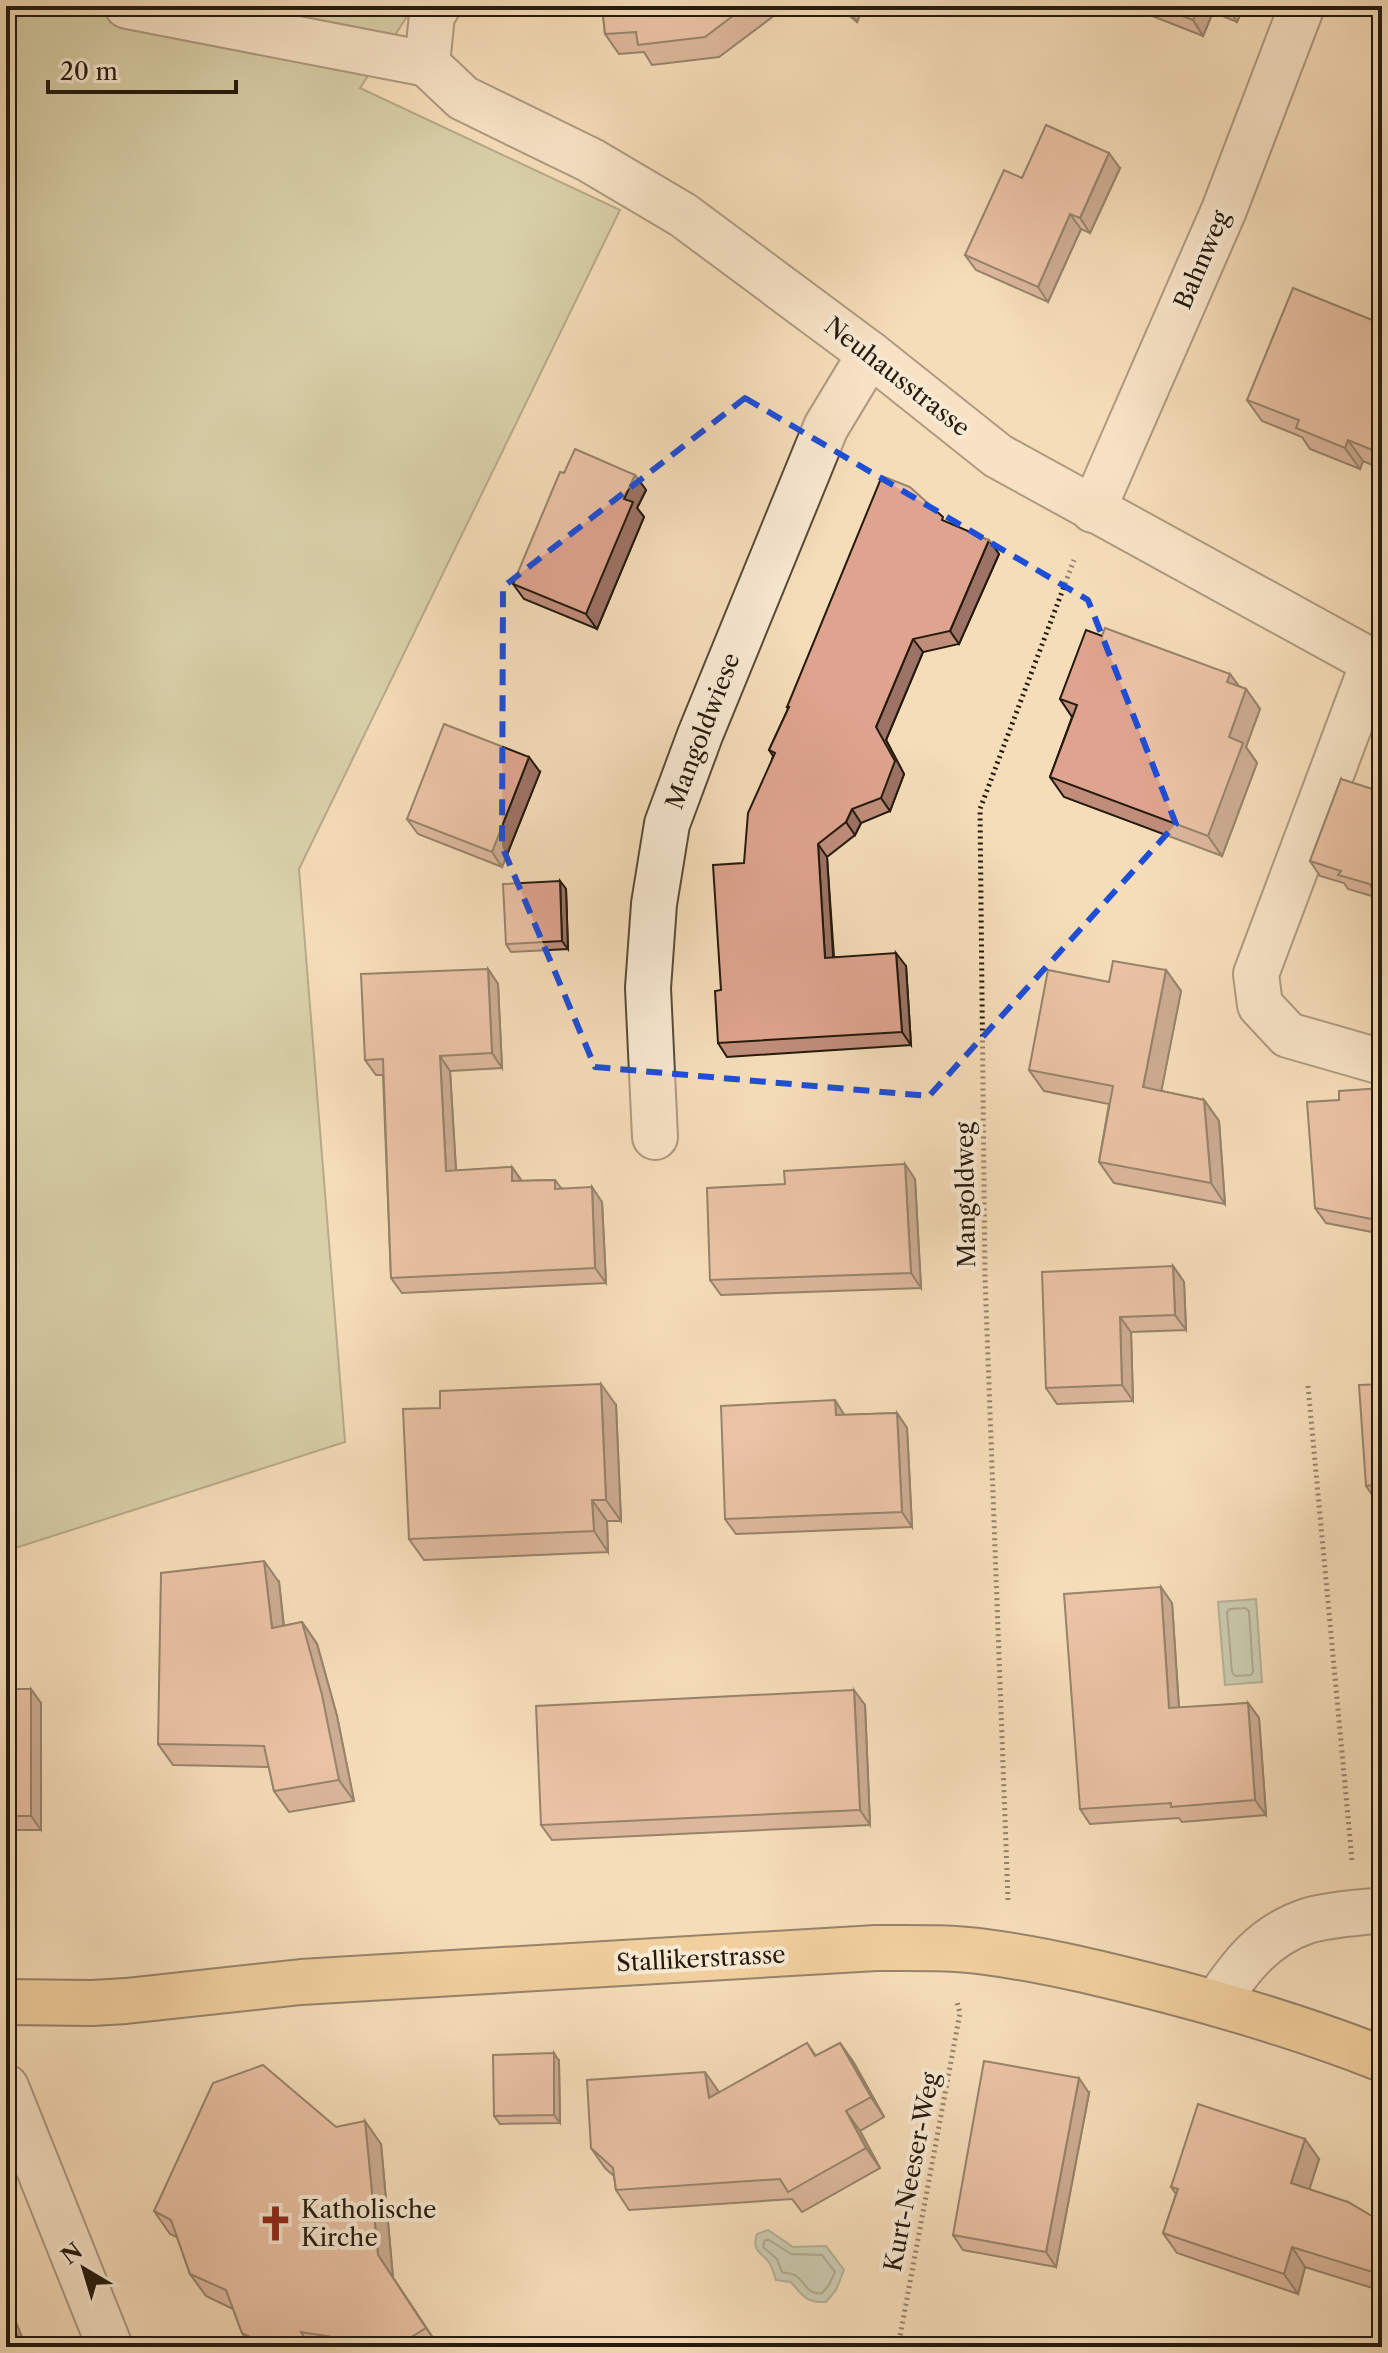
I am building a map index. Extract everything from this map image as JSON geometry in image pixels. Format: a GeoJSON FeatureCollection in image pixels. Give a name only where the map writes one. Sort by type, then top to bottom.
{"type":"FeatureCollection","features":[{"type":"Feature","properties":{"kind":"main road","name":"Stallikerstrasse"},"geometry":{"type":"LineString","coordinates":[[6,2002],[92,2003],[301,1982],[441,1972],[876,1948],[936,1948],[986,1952],[1102,1974],[1305,2030],[1382,2059]]}},
{"type":"Feature","properties":{"kind":"street"},"geometry":{"type":"LineString","coordinates":[[127,6],[427,64],[432,15],[438,6]]}},
{"type":"Feature","properties":{"kind":"street","name":"Bahnweg"},"geometry":{"type":"LineString","coordinates":[[1093,510],[1224,210],[1302,6]]}},
{"type":"Feature","properties":{"kind":"street","name":"Neuhausstrasse"},"geometry":{"type":"LineString","coordinates":[[427,64],[463,98],[590,160],[683,215],[870,354],[998,456],[1378,665]]}},
{"type":"Feature","properties":{"kind":"street","name":"Mangoldwiese"},"geometry":{"type":"LineString","coordinates":[[655,1137],[648,988],[654,904],[667,824],[700,735],[826,427],[870,354]]}},
{"type":"Feature","properties":{"kind":"street"},"geometry":{"type":"LineString","coordinates":[[1378,665],[1256,974],[1260,1005],[1288,1035],[1382,1062]]}},
{"type":"Feature","properties":{"kind":"street"},"geometry":{"type":"LineString","coordinates":[[1216,2003],[1243,1964],[1271,1939],[1308,1921],[1369,1911]]}},
{"type":"Feature","properties":{"kind":"street"},"geometry":{"type":"LineString","coordinates":[[6,2087],[110,2347]]}},
{"type":"Feature","properties":{"kind":"path","name":"Mangoldweg"},"geometry":{"type":"LineString","coordinates":[[1008,1901],[985,1293],[980,809],[1093,510]]}},
{"type":"Feature","properties":{"kind":"path"},"geometry":{"type":"LineString","coordinates":[[1308,1386],[1369,1911]]}},
{"type":"Feature","properties":{"kind":"path","name":"Kurt-Neeser-Weg"},"geometry":{"type":"LineString","coordinates":[[898,2347],[960,2013],[957,2004]]}},
{"type":"Feature","properties":{"kind":"highlighted area"},"geometry":{"type":"Polygon","coordinates":[[[745,398],[1088,600],[1176,824],[929,1096],[595,1067],[502,846],[503,587],[745,398]]]}},
{"type":"Feature","properties":{"kind":"green space"},"geometry":{"type":"Polygon","coordinates":[[[6,6],[414,6],[360,88],[620,210],[299,869],[345,1442],[6,1551],[6,6]]]}},
{"type":"Feature","properties":{"kind":"water"},"geometry":{"type":"Polygon","coordinates":[[[1256,1599],[1262,1682],[1225,1685],[1218,1602],[1256,1599]]]}},
{"type":"Feature","properties":{"kind":"water"},"geometry":{"type":"Polygon","coordinates":[[[768,2230],[793,2247],[826,2246],[844,2270],[836,2290],[826,2302],[809,2300],[791,2282],[776,2280],[769,2263],[756,2246],[757,2234],[768,2230]]]}},
{"type":"Feature","properties":{"kind":"building"},"geometry":{"type":"Polygon","coordinates":[[[602,6],[746,6],[705,37],[638,45],[636,32],[605,34],[602,6]]]}},
{"type":"Feature","properties":{"kind":"building"},"geometry":{"type":"Polygon","coordinates":[[[1155,6],[1199,6],[1193,20],[1155,6]]]}},
{"type":"Feature","properties":{"kind":"building"},"geometry":{"type":"Polygon","coordinates":[[[1046,125],[1109,153],[1080,218],[1070,214],[1038,287],[965,255],[1004,170],[1022,178],[1046,125]]]}},
{"type":"Feature","properties":{"kind":"building"},"geometry":{"type":"Polygon","coordinates":[[[1293,288],[1382,324],[1382,454],[1348,440],[1345,448],[1296,428],[1299,420],[1247,400],[1293,288]]]}},
{"type":"Feature","properties":{"kind":"building"},"geometry":{"type":"Polygon","coordinates":[[[575,449],[635,475],[624,499],[633,502],[586,614],[513,584],[560,472],[564,473],[575,449]]]}},
{"type":"Feature","properties":{"kind":"building"},"geometry":{"type":"Polygon","coordinates":[[[882,476],[910,487],[943,517],[942,520],[989,540],[950,631],[913,639],[876,727],[895,761],[881,798],[852,809],[846,822],[818,844],[825,958],[896,953],[902,1032],[718,1043],[715,991],[721,990],[713,865],[744,863],[748,813],[775,753],[769,750],[882,476]]]}},
{"type":"Feature","properties":{"kind":"building"},"geometry":{"type":"Polygon","coordinates":[[[1105,628],[1230,674],[1227,682],[1246,689],[1229,737],[1243,743],[1208,836],[1050,777],[1077,705],[1060,699],[1086,630],[1102,636],[1105,628]]]}},
{"type":"Feature","properties":{"kind":"building"},"geometry":{"type":"Polygon","coordinates":[[[444,724],[529,757],[492,852],[407,819],[444,724]]]}},
{"type":"Feature","properties":{"kind":"building"},"geometry":{"type":"Polygon","coordinates":[[[1341,779],[1382,792],[1382,912],[1370,884],[1338,875],[1341,871],[1310,861],[1341,779]]]}},
{"type":"Feature","properties":{"kind":"building"},"geometry":{"type":"Polygon","coordinates":[[[560,881],[562,941],[506,944],[503,884],[560,881]]]}},
{"type":"Feature","properties":{"kind":"building"},"geometry":{"type":"Polygon","coordinates":[[[1113,961],[1166,970],[1143,1087],[1204,1100],[1211,1183],[1099,1162],[1113,1086],[1029,1070],[1048,970],[1109,982],[1113,961]]]}},
{"type":"Feature","properties":{"kind":"building"},"geometry":{"type":"Polygon","coordinates":[[[488,969],[492,1053],[440,1056],[446,1171],[512,1167],[512,1181],[555,1180],[555,1189],[592,1187],[595,1268],[391,1278],[383,1059],[365,1060],[361,974],[488,969]]]}},
{"type":"Feature","properties":{"kind":"building"},"geometry":{"type":"Polygon","coordinates":[[[1382,1088],[1382,1221],[1315,1208],[1307,1102],[1339,1100],[1339,1091],[1382,1088]]]}},
{"type":"Feature","properties":{"kind":"building"},"geometry":{"type":"Polygon","coordinates":[[[905,1164],[911,1273],[710,1280],[707,1188],[785,1184],[784,1171],[905,1164]]]}},
{"type":"Feature","properties":{"kind":"building"},"geometry":{"type":"Polygon","coordinates":[[[1173,1266],[1175,1315],[1120,1317],[1122,1385],[1046,1388],[1042,1272],[1173,1266]]]}},
{"type":"Feature","properties":{"kind":"building"},"geometry":{"type":"Polygon","coordinates":[[[601,1384],[606,1500],[592,1500],[594,1531],[409,1539],[403,1409],[440,1408],[440,1391],[601,1384]]]}},
{"type":"Feature","properties":{"kind":"building"},"geometry":{"type":"Polygon","coordinates":[[[1382,1384],[1382,1484],[1366,1486],[1359,1385],[1382,1384]]]}},
{"type":"Feature","properties":{"kind":"building"},"geometry":{"type":"Polygon","coordinates":[[[835,1400],[836,1415],[897,1413],[902,1512],[725,1519],[721,1406],[835,1400]]]}},
{"type":"Feature","properties":{"kind":"building"},"geometry":{"type":"Polygon","coordinates":[[[264,1561],[272,1628],[302,1622],[322,1695],[339,1780],[274,1791],[264,1746],[158,1744],[161,1573],[264,1561]]]}},
{"type":"Feature","properties":{"kind":"building"},"geometry":{"type":"Polygon","coordinates":[[[1161,1587],[1169,1708],[1248,1703],[1255,1800],[1171,1807],[1171,1803],[1080,1809],[1064,1594],[1161,1587]]]}},
{"type":"Feature","properties":{"kind":"building"},"geometry":{"type":"Polygon","coordinates":[[[1382,1624],[1382,1725],[1381,1725],[1375,1625],[1382,1624]]]}},
{"type":"Feature","properties":{"kind":"building"},"geometry":{"type":"Polygon","coordinates":[[[6,1689],[31,1689],[31,1816],[6,1816],[6,1689]]]}},
{"type":"Feature","properties":{"kind":"building"},"geometry":{"type":"Polygon","coordinates":[[[854,1690],[860,1810],[541,1825],[536,1706],[854,1690]]]}},
{"type":"Feature","properties":{"kind":"building"},"geometry":{"type":"Polygon","coordinates":[[[807,2043],[815,2056],[840,2043],[871,2097],[846,2111],[866,2148],[788,2192],[780,2179],[616,2190],[613,2168],[591,2148],[587,2080],[705,2072],[709,2098],[807,2043]]]}},
{"type":"Feature","properties":{"kind":"building"},"geometry":{"type":"Polygon","coordinates":[[[554,2053],[554,2115],[494,2116],[493,2055],[554,2053]]]}},
{"type":"Feature","properties":{"kind":"building"},"geometry":{"type":"Polygon","coordinates":[[[984,2061],[1079,2078],[1046,2252],[953,2235],[984,2061]]]}},
{"type":"Feature","properties":{"kind":"building","name":"Katholische Kirche"},"geometry":{"type":"Polygon","coordinates":[[[263,2065],[336,2127],[365,2121],[378,2255],[426,2328],[395,2347],[301,2332],[310,2347],[271,2347],[242,2333],[226,2290],[190,2274],[171,2220],[154,2211],[213,2083],[263,2065]]]}},
{"type":"Feature","properties":{"kind":"building"},"geometry":{"type":"Polygon","coordinates":[[[1198,2104],[1305,2139],[1291,2183],[1348,2202],[1382,2222],[1382,2275],[1292,2247],[1284,2274],[1163,2233],[1178,2189],[1171,2187],[1198,2104]]]}},
{"type":"Feature","properties":{"kind":"building"},"geometry":{"type":"Polygon","coordinates":[[[6,2308],[22,2347],[6,2347],[6,2308]]]}},
{"type":"Feature","properties":{"kind":"building"},"geometry":{"type":"Polygon","coordinates":[[[652,2339],[712,2340],[712,2347],[652,2347],[652,2339]]]}},
{"type":"Feature","properties":{"kind":"place","name":"Katholische Kirche"},"geometry":{"type":"Point","coordinates":[275,2224]}}]}
